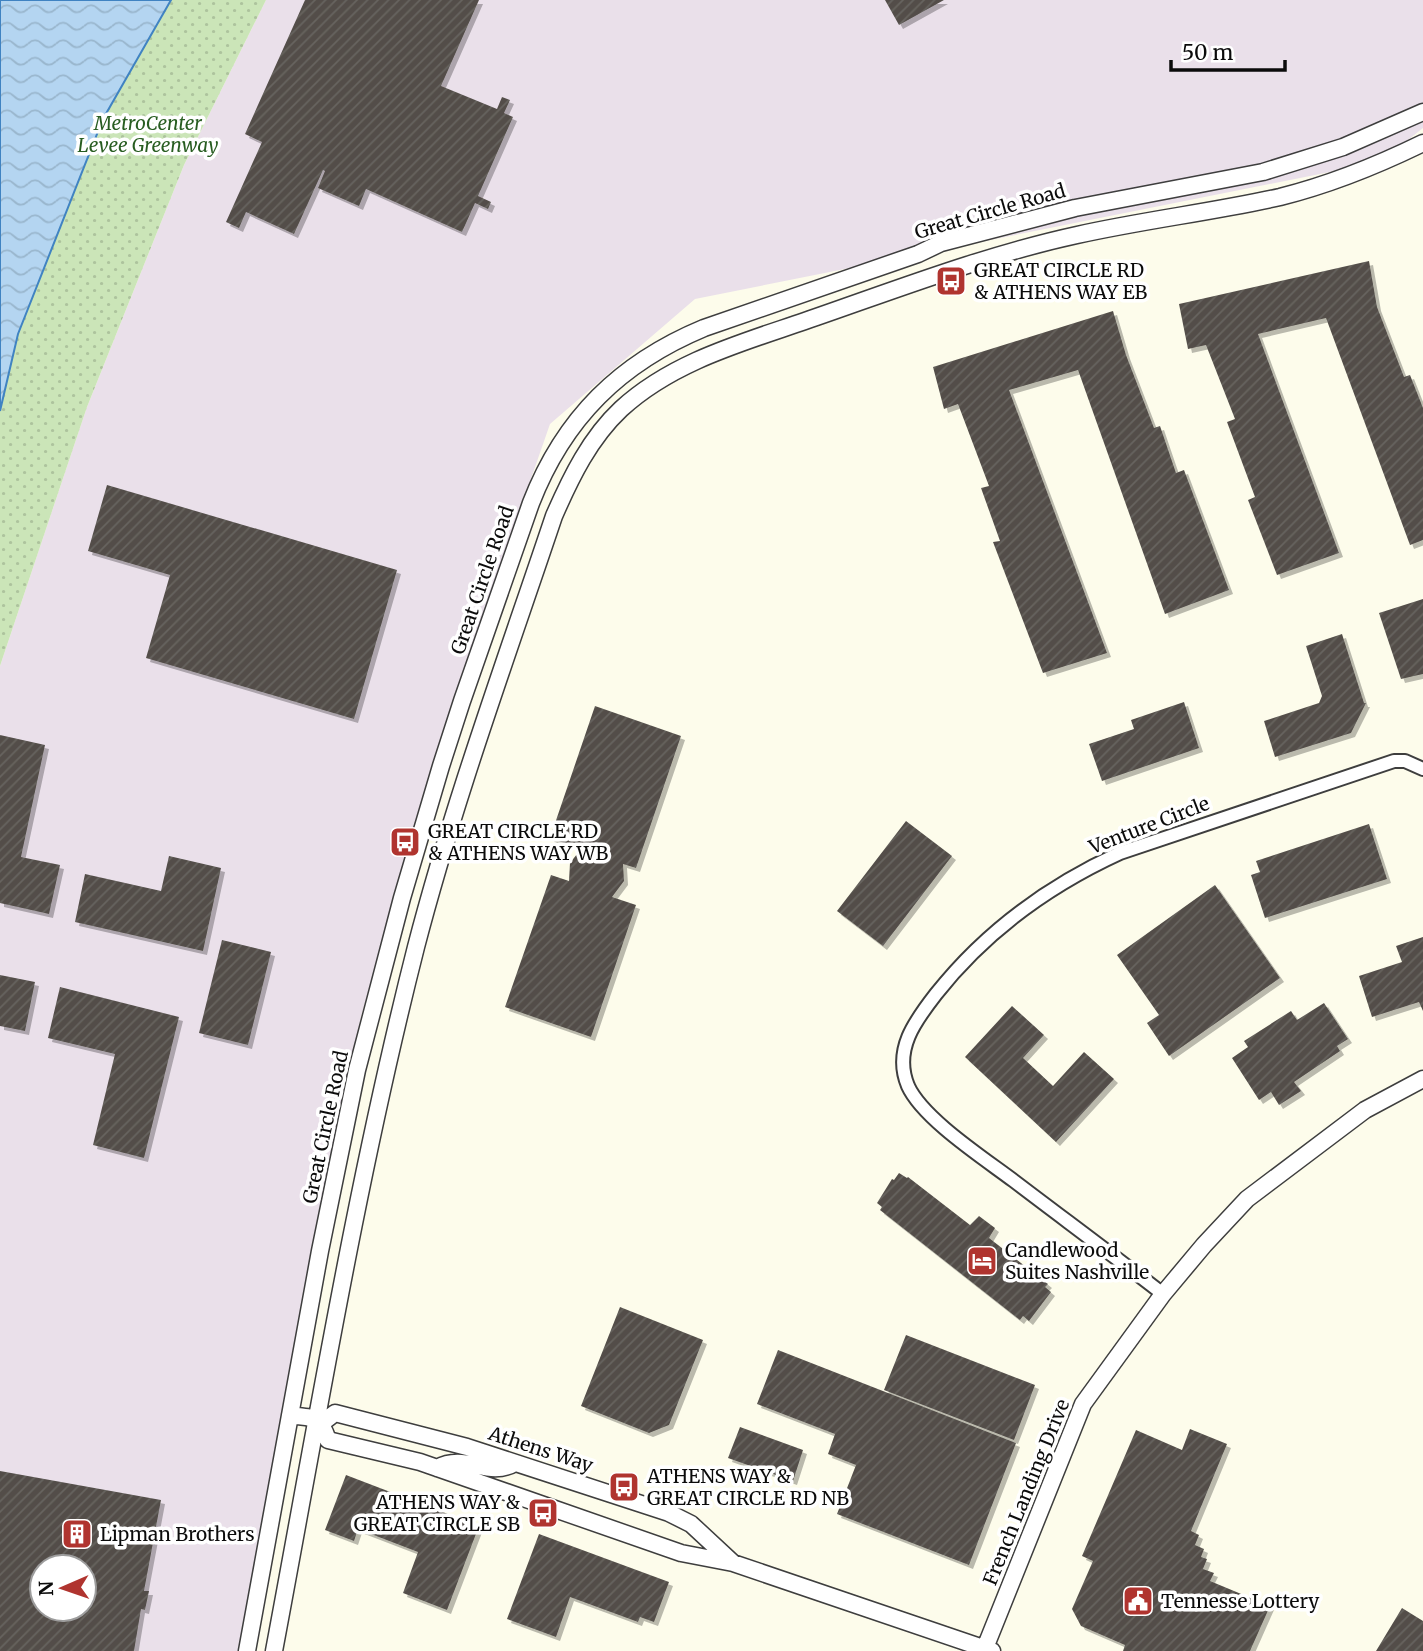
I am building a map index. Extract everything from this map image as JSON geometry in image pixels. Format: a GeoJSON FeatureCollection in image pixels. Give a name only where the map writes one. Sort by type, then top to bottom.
{"type":"FeatureCollection","features":[{"type":"Feature","properties":{"kind":"street","name":"Great Circle Road"},"geometry":{"type":"LineString","coordinates":[[247,1651],[357,1070],[402,898],[462,701],[526,515],[541,476],[583,412],[622,374],[670,343],[704,328],[918,254],[941,243],[1075,208],[1263,172],[1343,147],[1423,112]]}},
{"type":"Feature","properties":{"kind":"street"},"geometry":{"type":"LineString","coordinates":[[274,1651],[367,1153],[433,888],[468,769],[554,516],[570,479],[602,430],[620,410],[657,381],[681,368],[753,339],[950,271],[1032,246],[1124,225],[1283,196],[1372,166],[1423,143]]}},
{"type":"Feature","properties":{"kind":"street","name":"Venture Circle"},"geometry":{"type":"LineString","coordinates":[[1163,1294],[968,1147],[927,1111],[911,1091],[905,1078],[903,1054],[909,1034],[921,1012],[979,945],[1022,910],[1087,868],[1120,853],[1394,761],[1405,761],[1423,769]]}},
{"type":"Feature","properties":{"kind":"street","name":"French Landing Drive"},"geometry":{"type":"LineString","coordinates":[[989,1649],[1083,1404],[1163,1294],[1247,1199],[1365,1110],[1423,1079]]}},
{"type":"Feature","properties":{"kind":"street","name":"Athens Way"},"geometry":{"type":"LineString","coordinates":[[290,1415],[319,1421],[335,1413],[515,1462],[680,1518],[691,1524],[733,1563]]}},
{"type":"Feature","properties":{"kind":"street","name":"Athens Way"},"geometry":{"type":"LineString","coordinates":[[319,1421],[328,1440],[437,1468],[681,1553],[733,1563],[989,1649]]}},
{"type":"Feature","properties":{"kind":"street"},"geometry":{"type":"LineString","coordinates":[[437,1468],[449,1462],[461,1461],[498,1469],[515,1462]]}},
{"type":"Feature","properties":{"kind":"shaded area"},"geometry":{"type":"Polygon","coordinates":[[[266,0],[1423,0],[1423,128],[1380,162],[695,299],[550,424],[477,634],[412,836],[361,1017],[322,1199],[238,1651],[0,1651],[0,666],[87,407],[184,165],[266,0]]]}},
{"type":"Feature","properties":{"kind":"green space","name":"MetroCenter Levee Greenway"},"geometry":{"type":"Polygon","coordinates":[[[171,0],[266,0],[184,165],[87,407],[0,666],[0,393],[18,334],[103,119],[171,0]]]}},
{"type":"Feature","properties":{"kind":"water"},"geometry":{"type":"Polygon","coordinates":[[[0,0],[171,0],[103,119],[18,334],[0,411],[0,0]]]}},
{"type":"Feature","properties":{"kind":"building"},"geometry":{"type":"Polygon","coordinates":[[[305,0],[479,0],[441,86],[497,109],[502,97],[510,100],[504,113],[513,117],[478,196],[491,202],[488,209],[475,203],[462,232],[366,189],[359,206],[318,188],[325,171],[323,170],[294,234],[246,212],[239,228],[226,222],[262,142],[245,134],[305,0]]]}},
{"type":"Feature","properties":{"kind":"building"},"geometry":{"type":"Polygon","coordinates":[[[885,0],[944,0],[899,25],[885,0]]]}},
{"type":"Feature","properties":{"kind":"building"},"geometry":{"type":"Polygon","coordinates":[[[1369,261],[1377,307],[1404,377],[1410,375],[1423,408],[1423,540],[1410,545],[1326,318],[1258,334],[1339,553],[1277,575],[1248,500],[1255,497],[1227,422],[1235,419],[1206,345],[1188,349],[1179,304],[1369,261]]]}},
{"type":"Feature","properties":{"kind":"building"},"geometry":{"type":"Polygon","coordinates":[[[1113,311],[1126,355],[1154,428],[1160,426],[1176,473],[1184,470],[1229,590],[1165,614],[1078,370],[1009,390],[1107,653],[1043,673],[993,542],[1000,541],[981,488],[989,486],[958,404],[944,409],[933,367],[1113,311]]]}},
{"type":"Feature","properties":{"kind":"building"},"geometry":{"type":"Polygon","coordinates":[[[107,485],[397,570],[354,719],[146,658],[170,575],[88,551],[107,485]]]}},
{"type":"Feature","properties":{"kind":"building"},"geometry":{"type":"Polygon","coordinates":[[[1423,599],[1423,674],[1401,679],[1379,613],[1423,599]]]}},
{"type":"Feature","properties":{"kind":"building"},"geometry":{"type":"Polygon","coordinates":[[[1342,634],[1366,703],[1351,733],[1275,757],[1264,721],[1319,703],[1322,696],[1306,646],[1342,634]]]}},
{"type":"Feature","properties":{"kind":"building"},"geometry":{"type":"Polygon","coordinates":[[[1184,702],[1199,748],[1102,781],[1089,744],[1134,729],[1131,720],[1184,702]]]}},
{"type":"Feature","properties":{"kind":"building"},"geometry":{"type":"Polygon","coordinates":[[[595,706],[681,736],[636,868],[623,864],[624,881],[612,897],[636,905],[591,1037],[505,1007],[551,875],[569,881],[570,863],[581,849],[550,838],[595,706]]]}},
{"type":"Feature","properties":{"kind":"building"},"geometry":{"type":"Polygon","coordinates":[[[0,735],[45,745],[21,857],[60,865],[49,914],[0,903],[0,735]]]}},
{"type":"Feature","properties":{"kind":"building"},"geometry":{"type":"Polygon","coordinates":[[[906,821],[952,856],[883,946],[837,911],[906,821]]]}},
{"type":"Feature","properties":{"kind":"building"},"geometry":{"type":"Polygon","coordinates":[[[1369,824],[1387,879],[1265,918],[1251,875],[1260,872],[1256,861],[1369,824]]]}},
{"type":"Feature","properties":{"kind":"building"},"geometry":{"type":"Polygon","coordinates":[[[169,856],[221,868],[203,951],[75,922],[85,874],[161,891],[169,856]]]}},
{"type":"Feature","properties":{"kind":"building"},"geometry":{"type":"Polygon","coordinates":[[[1215,885],[1280,978],[1169,1056],[1147,1023],[1159,1015],[1117,955],[1215,885]]]}},
{"type":"Feature","properties":{"kind":"building"},"geometry":{"type":"Polygon","coordinates":[[[1423,937],[1423,1011],[1419,1002],[1372,1017],[1359,976],[1402,962],[1396,946],[1423,937]]]}},
{"type":"Feature","properties":{"kind":"building"},"geometry":{"type":"Polygon","coordinates":[[[222,940],[271,952],[248,1045],[199,1033],[222,940]]]}},
{"type":"Feature","properties":{"kind":"building"},"geometry":{"type":"Polygon","coordinates":[[[0,975],[35,982],[25,1031],[0,1026],[0,975]]]}},
{"type":"Feature","properties":{"kind":"building"},"geometry":{"type":"Polygon","coordinates":[[[60,987],[179,1017],[144,1158],[93,1145],[115,1054],[48,1038],[60,987]]]}},
{"type":"Feature","properties":{"kind":"building"},"geometry":{"type":"Polygon","coordinates":[[[1324,1003],[1348,1039],[1337,1046],[1340,1051],[1294,1082],[1301,1091],[1279,1105],[1271,1092],[1259,1100],[1232,1058],[1248,1047],[1244,1041],[1291,1011],[1297,1020],[1324,1003]]]}},
{"type":"Feature","properties":{"kind":"building"},"geometry":{"type":"Polygon","coordinates":[[[1012,1006],[1044,1035],[1023,1058],[1053,1086],[1084,1052],[1114,1079],[1056,1142],[965,1057],[1012,1006]]]}},
{"type":"Feature","properties":{"kind":"building","name":"Candlewood Suites Nashville"},"geometry":{"type":"Polygon","coordinates":[[[899,1173],[970,1225],[979,1216],[995,1228],[989,1238],[1048,1284],[1045,1287],[1051,1292],[1029,1321],[1023,1316],[1020,1320],[880,1210],[882,1207],[877,1203],[899,1173]]]}},
{"type":"Feature","properties":{"kind":"building"},"geometry":{"type":"Polygon","coordinates":[[[620,1307],[703,1340],[669,1425],[649,1433],[581,1406],[620,1307]]]}},
{"type":"Feature","properties":{"kind":"building"},"geometry":{"type":"Polygon","coordinates":[[[906,1335],[1035,1385],[1014,1440],[884,1390],[906,1335]]]}},
{"type":"Feature","properties":{"kind":"building"},"geometry":{"type":"Polygon","coordinates":[[[778,1350],[1016,1443],[969,1565],[837,1514],[856,1465],[828,1454],[835,1434],[757,1404],[778,1350]]]}},
{"type":"Feature","properties":{"kind":"building"},"geometry":{"type":"Polygon","coordinates":[[[740,1427],[803,1450],[793,1481],[728,1458],[740,1427]]]}},
{"type":"Feature","properties":{"kind":"building"},"geometry":{"type":"Polygon","coordinates":[[[1190,1429],[1227,1444],[1191,1531],[1199,1535],[1195,1545],[1204,1549],[1201,1557],[1207,1559],[1203,1569],[1214,1573],[1210,1581],[1270,1606],[1250,1651],[1123,1651],[1125,1645],[1081,1626],[1072,1609],[1093,1561],[1082,1556],[1136,1430],[1182,1450],[1190,1429]]]}},
{"type":"Feature","properties":{"kind":"building","name":"Lipman Brothers"},"geometry":{"type":"Polygon","coordinates":[[[0,1471],[161,1500],[144,1591],[149,1591],[145,1610],[141,1609],[134,1651],[0,1651],[0,1471]]]}},
{"type":"Feature","properties":{"kind":"building"},"geometry":{"type":"Polygon","coordinates":[[[346,1475],[479,1526],[447,1610],[403,1593],[418,1552],[358,1529],[354,1541],[325,1530],[346,1475]]]}},
{"type":"Feature","properties":{"kind":"building"},"geometry":{"type":"Polygon","coordinates":[[[539,1534],[669,1582],[654,1622],[640,1617],[638,1622],[570,1597],[556,1637],[507,1619],[539,1534]]]}},
{"type":"Feature","properties":{"kind":"building"},"geometry":{"type":"Polygon","coordinates":[[[1402,1608],[1423,1621],[1423,1651],[1376,1651],[1402,1608]]]}},
{"type":"Feature","properties":{"kind":"place","name":"GREAT CIRCLE RD & ATHENS WAY EB"},"geometry":{"type":"Point","coordinates":[951,281]}},
{"type":"Feature","properties":{"kind":"place","name":"GREAT CIRCLE RD & ATHENS WAY WB"},"geometry":{"type":"Point","coordinates":[405,842]}},
{"type":"Feature","properties":{"kind":"place","name":"Candlewood Suites Nashville"},"geometry":{"type":"Point","coordinates":[982,1261]}},
{"type":"Feature","properties":{"kind":"place","name":"ATHENS WAY & GREAT CIRCLE RD NB"},"geometry":{"type":"Point","coordinates":[624,1487]}},
{"type":"Feature","properties":{"kind":"place","name":"ATHENS WAY & GREAT CIRCLE SB"},"geometry":{"type":"Point","coordinates":[543,1513]}},
{"type":"Feature","properties":{"kind":"place","name":"Lipman Brothers"},"geometry":{"type":"Point","coordinates":[77,1534]}},
{"type":"Feature","properties":{"kind":"place","name":"Tennesse Lottery"},"geometry":{"type":"Point","coordinates":[1138,1601]}}]}
